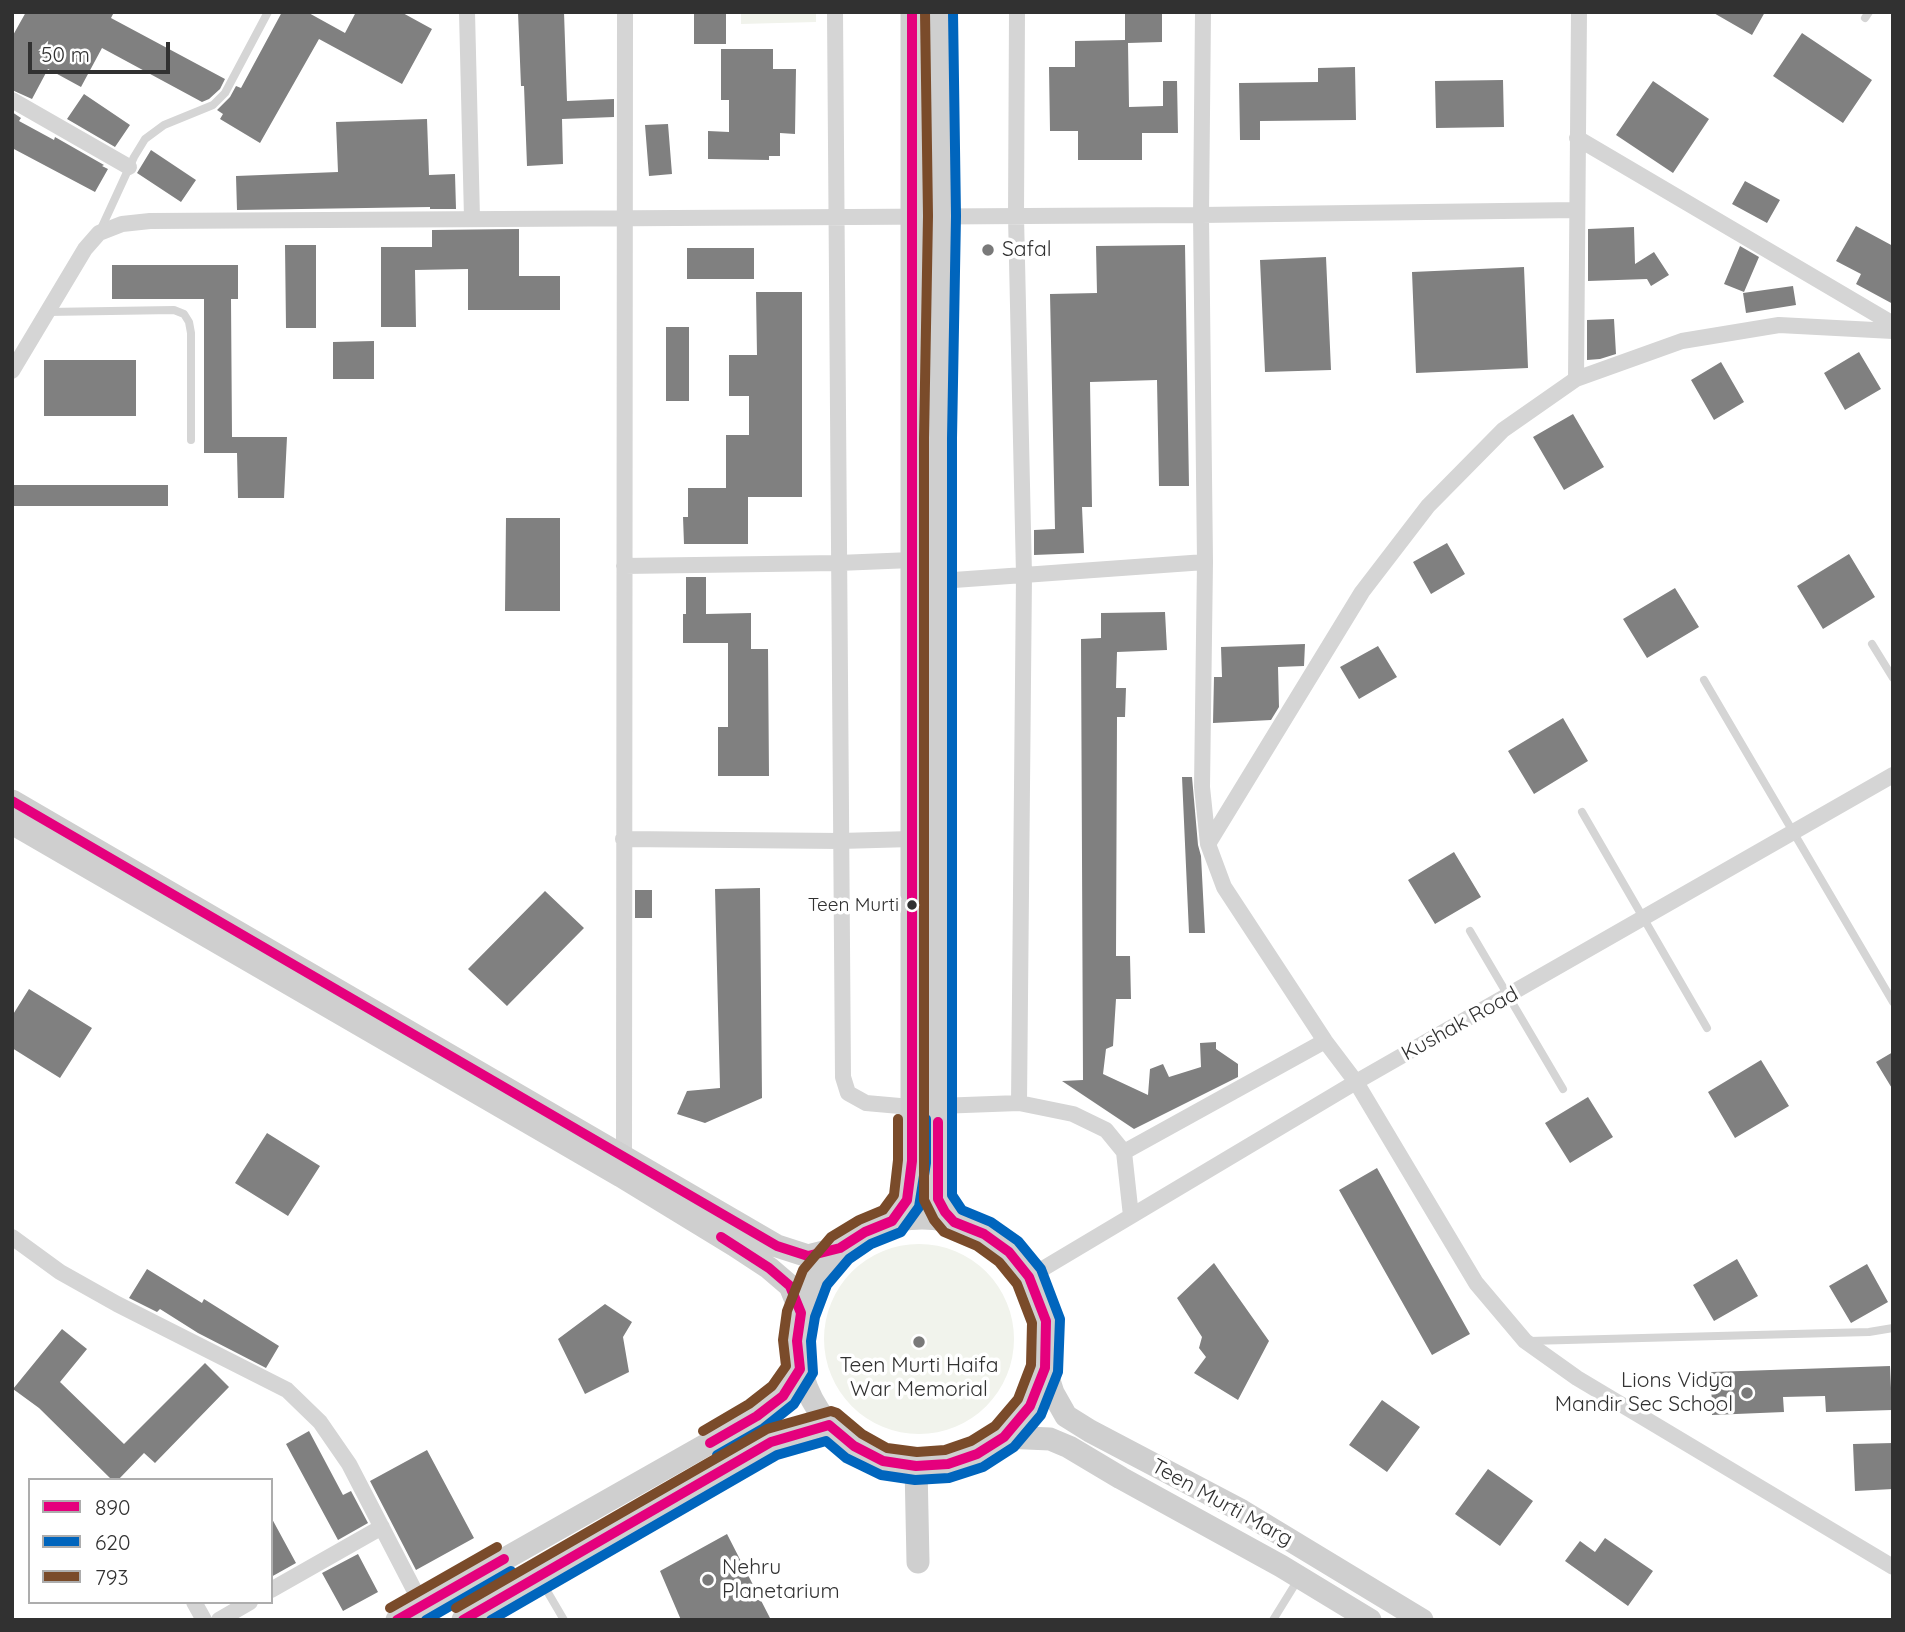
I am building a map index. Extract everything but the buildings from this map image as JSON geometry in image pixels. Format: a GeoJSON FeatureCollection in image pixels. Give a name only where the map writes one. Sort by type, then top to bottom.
{"type":"FeatureCollection","features":[{"type":"Feature","properties":{"kind":"main road"},"geometry":{"type":"LineString","coordinates":[[892,1222],[907,1200],[912,1161],[912,12]]}},
{"type":"Feature","properties":{"kind":"main road"},"geometry":{"type":"LineString","coordinates":[[939,12],[942,216],[938,438],[938,1199],[954,1222]]}},
{"type":"Feature","properties":{"kind":"main road"},"geometry":{"type":"LineString","coordinates":[[12,801],[777,1246],[808,1256],[840,1248]]}},
{"type":"Feature","properties":{"kind":"main road"},"geometry":{"type":"LineString","coordinates":[[12,823],[621,1176],[734,1245],[769,1268],[790,1286],[801,1313]]}},
{"type":"Feature","properties":{"kind":"main road"},"geometry":{"type":"LineString","coordinates":[[921,1218],[954,1222],[984,1234],[1001,1246],[1029,1277],[1046,1321],[1045,1368],[1030,1406],[1004,1437],[977,1454],[948,1464],[916,1466],[884,1461],[854,1446],[829,1425],[811,1398],[800,1369],[797,1341],[801,1313],[816,1278],[840,1248],[864,1232],[892,1222],[921,1218]]}},
{"type":"Feature","properties":{"kind":"main road","name":"Teen Murti Marg"},"geometry":{"type":"LineString","coordinates":[[1045,1368],[1053,1393],[1066,1416],[1241,1511],[1422,1620]]}},
{"type":"Feature","properties":{"kind":"main road"},"geometry":{"type":"LineString","coordinates":[[397,1620],[757,1416],[783,1396],[800,1369]]}},
{"type":"Feature","properties":{"kind":"main road"},"geometry":{"type":"LineString","coordinates":[[463,1620],[771,1442],[829,1425]]}},
{"type":"Feature","properties":{"kind":"main road","name":"Teen Murti Marg"},"geometry":{"type":"LineString","coordinates":[[1004,1437],[1050,1439],[1069,1447],[1370,1620]]}},
{"type":"Feature","properties":{"kind":"main road"},"geometry":{"type":"LineString","coordinates":[[916,1466],[918,1562]]}},
{"type":"Feature","properties":{"kind":"street"},"geometry":{"type":"LineString","coordinates":[[467,12],[472,218]]}},
{"type":"Feature","properties":{"kind":"street"},"geometry":{"type":"LineString","coordinates":[[624,1156],[625,12]]}},
{"type":"Feature","properties":{"kind":"street"},"geometry":{"type":"LineString","coordinates":[[835,12],[843,1077],[848,1093],[866,1103],[911,1107]]}},
{"type":"Feature","properties":{"kind":"street"},"geometry":{"type":"LineString","coordinates":[[1017,12],[1016,216],[1024,575],[1020,1103]]}},
{"type":"Feature","properties":{"kind":"street"},"geometry":{"type":"LineString","coordinates":[[1203,12],[1201,215],[1205,562],[1202,787],[1208,844],[1224,887],[1325,1041],[1356,1082],[1476,1283],[1525,1341],[1577,1378],[1893,1567]]}},
{"type":"Feature","properties":{"kind":"street"},"geometry":{"type":"LineString","coordinates":[[1576,379],[1578,12]]}},
{"type":"Feature","properties":{"kind":"street"},"geometry":{"type":"LineString","coordinates":[[12,100],[129,167]]}},
{"type":"Feature","properties":{"kind":"street"},"geometry":{"type":"LineString","coordinates":[[1577,138],[1893,324]]}},
{"type":"Feature","properties":{"kind":"street"},"geometry":{"type":"LineString","coordinates":[[12,371],[85,249],[99,233],[122,224],[150,221],[1201,215],[1577,209]]}},
{"type":"Feature","properties":{"kind":"street"},"geometry":{"type":"LineString","coordinates":[[1208,844],[1362,592],[1428,506],[1503,430],[1576,379],[1682,341],[1779,325],[1893,331]]}},
{"type":"Feature","properties":{"kind":"street"},"geometry":{"type":"LineString","coordinates":[[624,566],[912,560]]}},
{"type":"Feature","properties":{"kind":"street"},"geometry":{"type":"LineString","coordinates":[[940,581],[1205,562]]}},
{"type":"Feature","properties":{"kind":"street","name":"Kushak Road"},"geometry":{"type":"LineString","coordinates":[[1029,1277],[1356,1082],[1893,775]]}},
{"type":"Feature","properties":{"kind":"street"},"geometry":{"type":"LineString","coordinates":[[623,839],[912,839]]}},
{"type":"Feature","properties":{"kind":"street"},"geometry":{"type":"LineString","coordinates":[[1124,1152],[1325,1041]]}},
{"type":"Feature","properties":{"kind":"street"},"geometry":{"type":"LineString","coordinates":[[938,1106],[1020,1103],[1073,1114],[1106,1130],[1124,1152],[1131,1216]]}},
{"type":"Feature","properties":{"kind":"street"},"geometry":{"type":"LineString","coordinates":[[12,1237],[60,1272],[287,1390],[320,1422],[349,1464],[422,1605]]}},
{"type":"Feature","properties":{"kind":"street"},"geometry":{"type":"LineString","coordinates":[[273,1589],[382,1527]]}},
{"type":"Feature","properties":{"kind":"street"},"geometry":{"type":"LineString","coordinates":[[195,1604],[204,1620]]}},
{"type":"Feature","properties":{"kind":"street"},"geometry":{"type":"LineString","coordinates":[[219,1620],[247,1604]]}},
{"type":"Feature","properties":{"kind":"lane"},"geometry":{"type":"LineString","coordinates":[[99,233],[145,139],[164,125],[214,105],[225,93],[268,12]]}},
{"type":"Feature","properties":{"kind":"lane"},"geometry":{"type":"LineString","coordinates":[[47,312],[174,310],[184,314],[191,333],[191,440]]}},
{"type":"Feature","properties":{"kind":"lane"},"geometry":{"type":"LineString","coordinates":[[1872,644],[1893,678]]}},
{"type":"Feature","properties":{"kind":"lane"},"geometry":{"type":"LineString","coordinates":[[1704,680],[1893,1002]]}},
{"type":"Feature","properties":{"kind":"lane"},"geometry":{"type":"LineString","coordinates":[[1582,812],[1707,1028]]}},
{"type":"Feature","properties":{"kind":"lane"},"geometry":{"type":"LineString","coordinates":[[1470,932],[1563,1089]]}},
{"type":"Feature","properties":{"kind":"lane"},"geometry":{"type":"LineString","coordinates":[[1525,1341],[1869,1332],[1893,1328]]}},
{"type":"Feature","properties":{"kind":"lane"},"geometry":{"type":"LineString","coordinates":[[538,1577],[564,1620]]}},
{"type":"Feature","properties":{"kind":"lane"},"geometry":{"type":"LineString","coordinates":[[1273,1620],[1299,1577]]}},
{"type":"Feature","properties":{"kind":"shaded area"},"geometry":{"type":"Polygon","coordinates":[[[741,12],[816,12],[816,22],[741,24],[741,12]]]}},
{"type":"Feature","properties":{"kind":"shaded area"},"geometry":{"type":"Polygon","coordinates":[[[919,1244],[955,1252],[972,1260],[986,1272],[998,1286],[1006,1303],[1014,1339],[1006,1375],[998,1392],[986,1406],[972,1418],[955,1426],[919,1434],[883,1426],[866,1418],[852,1406],[840,1392],[832,1375],[824,1339],[832,1303],[840,1286],[852,1272],[866,1260],[883,1252],[919,1244]]]}},
{"type":"Feature","properties":{"kind":"transit line","name":"890"},"geometry":{"type":"LineString","coordinates":[[12,801],[777,1246],[808,1256],[840,1248],[865,1232],[892,1221],[907,1200],[912,1161],[912,12]]}},
{"type":"Feature","properties":{"kind":"transit line","name":"793"},"geometry":{"type":"LineString","coordinates":[[456,1608],[767,1429],[831,1411],[862,1434],[887,1448],[917,1452],[945,1450],[971,1441],[995,1426],[1018,1399],[1031,1365],[1032,1323],[1017,1284],[999,1262],[977,1246],[944,1232],[934,1220],[924,1200],[924,438],[928,216],[925,12]]}},
{"type":"Feature","properties":{"kind":"transit line","name":"620"},"geometry":{"type":"LineString","coordinates":[[491,1620],[777,1455],[826,1441],[846,1458],[881,1475],[915,1480],[949,1478],[983,1467],[1014,1447],[1041,1415],[1058,1372],[1060,1319],[1041,1269],[1018,1241],[991,1222],[962,1210],[952,1195],[952,438],[956,216],[953,12]]}},
{"type":"Feature","properties":{"kind":"transit line","name":"793"},"geometry":{"type":"LineString","coordinates":[[703,1431],[749,1404],[772,1386],[786,1366],[783,1340],[787,1311],[803,1270],[831,1237],[859,1220],[883,1210],[894,1195],[898,1160],[898,1119]]}},
{"type":"Feature","properties":{"kind":"transit line","name":"620"},"geometry":{"type":"LineString","coordinates":[[717,1455],[764,1428],[794,1404],[813,1373],[811,1341],[815,1317],[827,1285],[849,1259],[871,1244],[901,1232],[919,1207],[926,1163],[926,1119]]}},
{"type":"Feature","properties":{"kind":"transit line","name":"890"},"geometry":{"type":"LineString","coordinates":[[463,1620],[771,1442],[829,1425],[854,1446],[883,1461],[916,1466],[948,1464],[977,1454],[1004,1437],[1030,1406],[1045,1368],[1046,1321],[1029,1277],[1009,1252],[984,1234],[954,1222],[945,1212],[938,1199],[938,1122]]}},
{"type":"Feature","properties":{"kind":"transit line","name":"890"},"geometry":{"type":"LineString","coordinates":[[710,1443],[757,1416],[783,1396],[800,1369],[797,1341],[801,1313],[790,1286],[769,1268],[721,1237]]}},
{"type":"Feature","properties":{"kind":"transit line","name":"793"},"geometry":{"type":"LineString","coordinates":[[390,1608],[497,1547]]}},
{"type":"Feature","properties":{"kind":"transit line","name":"890"},"geometry":{"type":"LineString","coordinates":[[397,1620],[504,1559]]}},
{"type":"Feature","properties":{"kind":"transit line","name":"620"},"geometry":{"type":"LineString","coordinates":[[426,1620],[511,1571]]}},
{"type":"Feature","properties":{"kind":"place","name":"Safal"},"geometry":{"type":"Point","coordinates":[988,250]}},
{"type":"Feature","properties":{"kind":"place","name":"Teen Murti"},"geometry":{"type":"Point","coordinates":[912,905]}},
{"type":"Feature","properties":{"kind":"place","name":"Teen Murti Haifa War Memorial"},"geometry":{"type":"Point","coordinates":[919,1342]}},
{"type":"Feature","properties":{"kind":"place","name":"Lions Vidya Mandir Sec School"},"geometry":{"type":"Point","coordinates":[1747,1393]}},
{"type":"Feature","properties":{"kind":"place","name":"Nehru Planetarium"},"geometry":{"type":"Point","coordinates":[708,1580]}}]}
